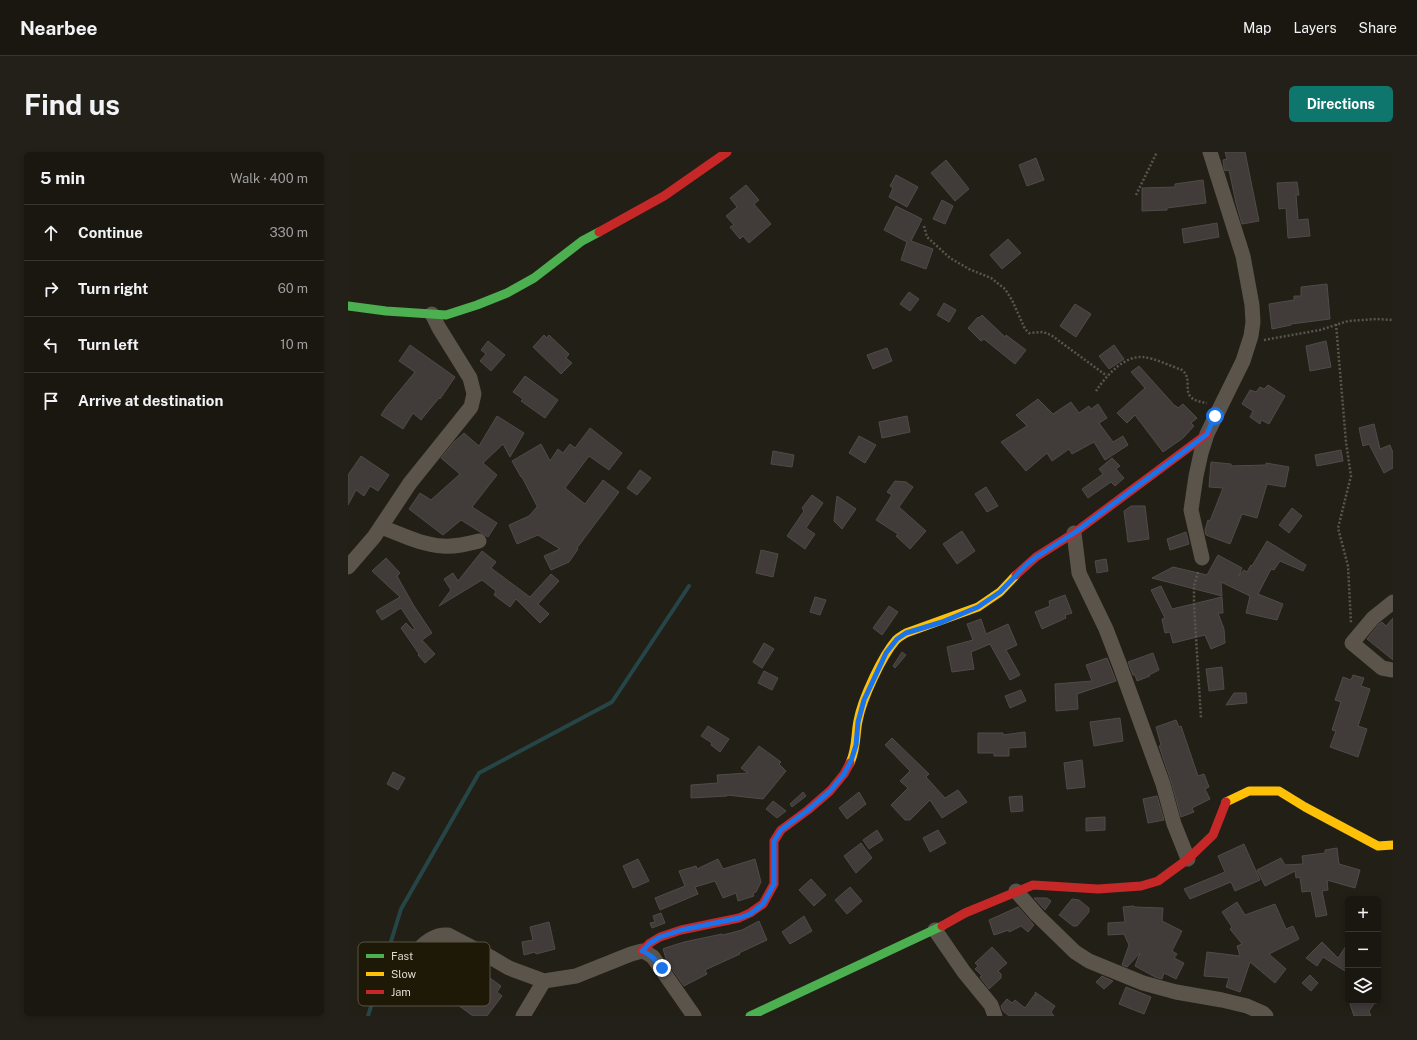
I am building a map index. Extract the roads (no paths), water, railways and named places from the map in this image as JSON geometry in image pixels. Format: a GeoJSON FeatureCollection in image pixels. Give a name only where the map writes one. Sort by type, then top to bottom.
{"type":"FeatureCollection","features":[{"type":"Feature","properties":{"kind":"street"},"geometry":{"type":"LineString","coordinates":[[348,306],[386,311],[446,315],[483,302],[522,285],[582,242],[664,196],[727,152]]}},
{"type":"Feature","properties":{"kind":"street"},"geometry":{"type":"LineString","coordinates":[[1202,558],[1191,510],[1196,476],[1207,434],[1243,361],[1253,322],[1252,305],[1243,256],[1210,152]]}},
{"type":"Feature","properties":{"kind":"street"},"geometry":{"type":"LineString","coordinates":[[348,567],[381,527],[410,483],[471,407],[474,394],[470,378],[438,328],[432,314]]}},
{"type":"Feature","properties":{"kind":"street"},"geometry":{"type":"LineString","coordinates":[[490,957],[509,968],[544,981],[576,976],[642,951],[650,943],[660,937],[681,930],[739,918],[750,914],[763,904],[774,884],[774,841],[781,830],[830,791],[844,774],[851,761],[856,745],[858,722],[864,700],[886,653],[897,639],[906,633],[942,622],[978,607],[1000,592],[1026,565],[1036,557],[1074,533],[1207,434]]}},
{"type":"Feature","properties":{"kind":"street"},"geometry":{"type":"LineString","coordinates":[[381,527],[430,545],[452,546],[479,541]]}},
{"type":"Feature","properties":{"kind":"street"},"geometry":{"type":"LineString","coordinates":[[1074,533],[1079,573],[1106,629],[1119,663],[1163,784],[1174,824],[1188,859]]}},
{"type":"Feature","properties":{"kind":"street"},"geometry":{"type":"LineString","coordinates":[[1393,602],[1373,618],[1352,643],[1382,668],[1393,670]]}},
{"type":"Feature","properties":{"kind":"street"},"geometry":{"type":"LineString","coordinates":[[750,1016],[776,1011],[935,930],[965,913],[1033,885],[1098,889],[1140,886],[1158,881],[1188,859],[1213,835],[1226,801],[1249,791],[1279,791],[1305,807],[1378,846],[1393,844]]}},
{"type":"Feature","properties":{"kind":"street"},"geometry":{"type":"LineString","coordinates":[[1016,891],[1037,915],[1075,952],[1089,961],[1142,983],[1247,1006],[1263,1013],[1266,1016]]}},
{"type":"Feature","properties":{"kind":"street"},"geometry":{"type":"LineString","coordinates":[[935,930],[960,966],[991,1005],[995,1016]]}},
{"type":"Feature","properties":{"kind":"street"},"geometry":{"type":"LineString","coordinates":[[426,942],[440,935],[448,935],[461,942]]}},
{"type":"Feature","properties":{"kind":"street"},"geometry":{"type":"LineString","coordinates":[[642,951],[653,957],[694,1016]]}},
{"type":"Feature","properties":{"kind":"street"},"geometry":{"type":"LineString","coordinates":[[523,1016],[544,981]]}},
{"type":"Feature","properties":{"kind":"waterway"},"geometry":{"type":"LineString","coordinates":[[391,942],[401,909],[479,773],[612,702],[689,586]]}},
{"type":"Feature","properties":{"kind":"waterway"},"geometry":{"type":"LineString","coordinates":[[368,1016],[371,1006]]}}]}
